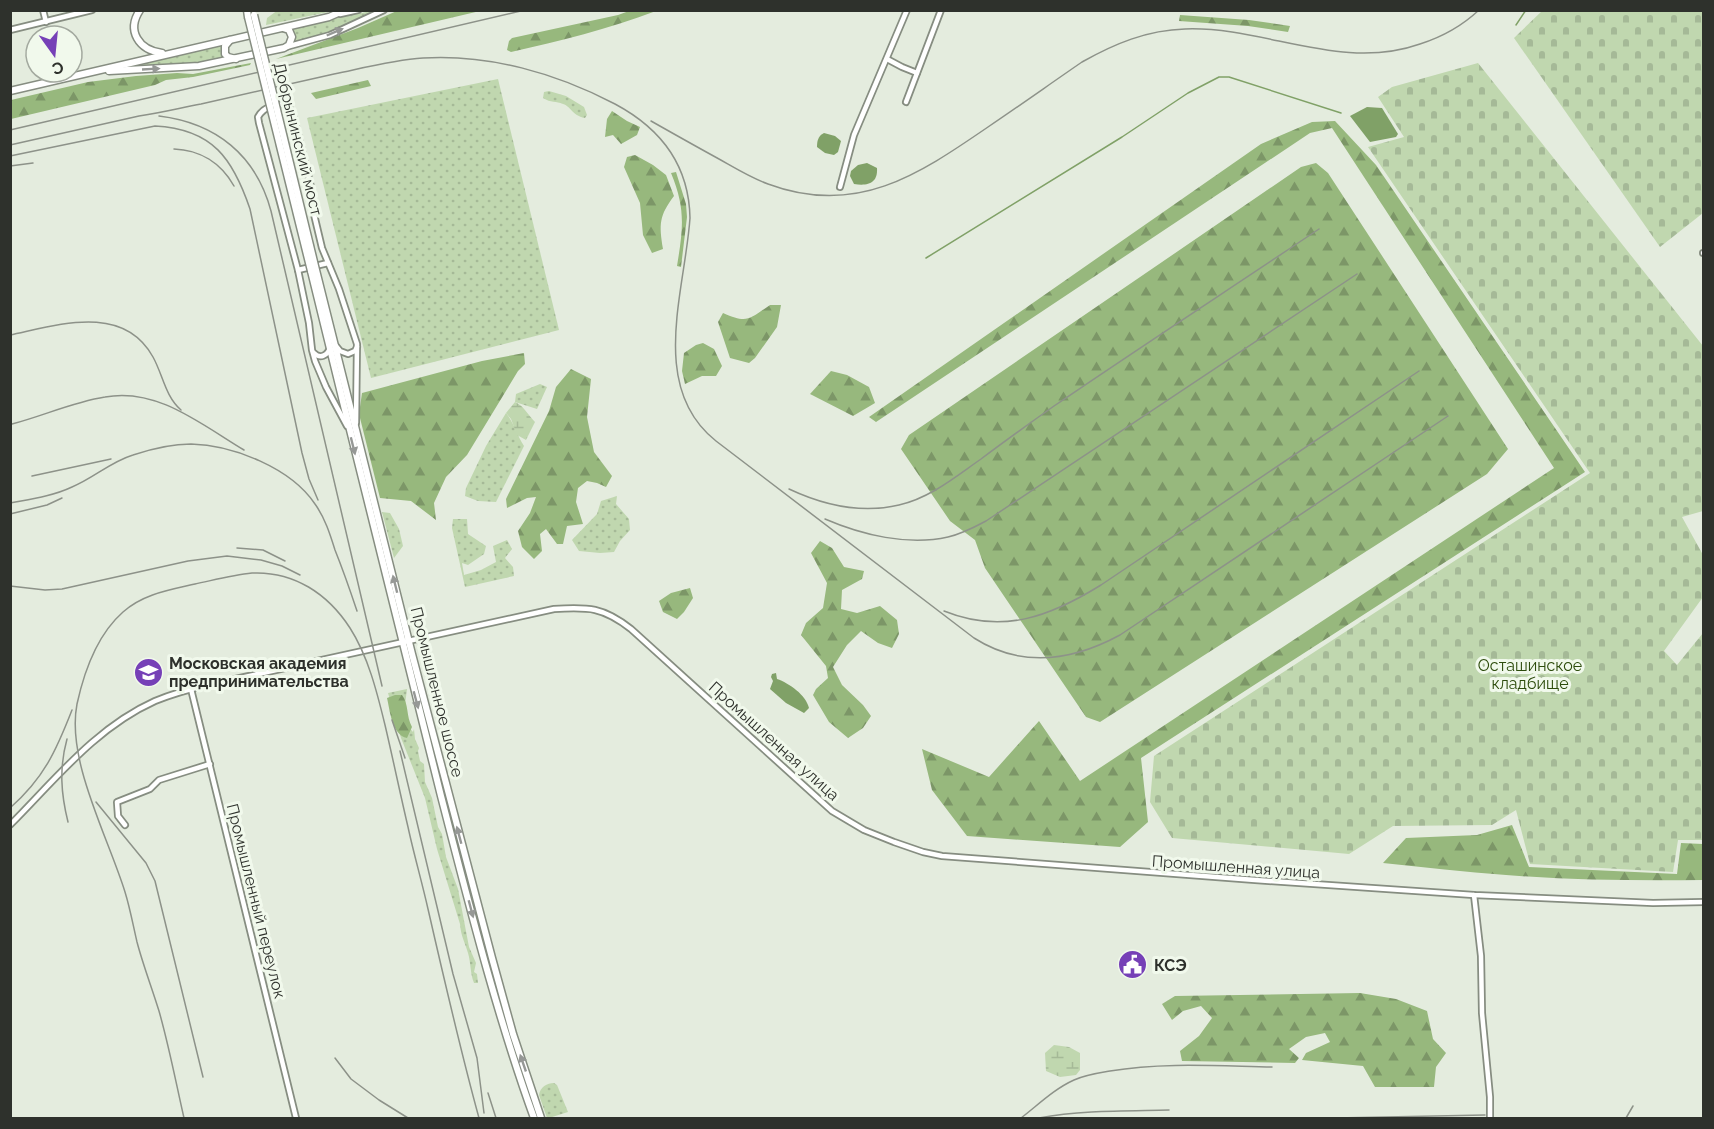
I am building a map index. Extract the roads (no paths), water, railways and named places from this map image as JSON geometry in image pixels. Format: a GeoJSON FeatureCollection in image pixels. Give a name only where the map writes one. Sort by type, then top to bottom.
{"type":"FeatureCollection","features":[{"type":"Feature","properties":{"kind":"main road"},"geometry":{"type":"LineString","coordinates":[[140,10],[134,24],[140,43],[151,51],[172,53]]}},
{"type":"Feature","properties":{"kind":"main road"},"geometry":{"type":"LineString","coordinates":[[10,91],[329,17],[345,10]]}},
{"type":"Feature","properties":{"kind":"main road","name":"Добрынинский мост"},"geometry":{"type":"LineString","coordinates":[[250,12],[314,270]]}},
{"type":"Feature","properties":{"kind":"main road"},"geometry":{"type":"LineString","coordinates":[[93,72],[188,68],[239,59],[289,45],[292,37],[289,30],[280,28]]}},
{"type":"Feature","properties":{"kind":"main road"},"geometry":{"type":"LineString","coordinates":[[231,39],[225,46],[225,54],[228,57],[239,59]]}},
{"type":"Feature","properties":{"kind":"main road","name":"Промышленное шоссе"},"geometry":{"type":"LineString","coordinates":[[314,270],[356,425],[409,641],[504,1005],[541,1119]]}},
{"type":"Feature","properties":{"kind":"main road","name":"Промышленное шоссе"},"geometry":{"type":"LineString","coordinates":[[333,347],[348,428],[401,643],[497,1008],[534,1119]]}},
{"type":"Feature","properties":{"kind":"main road"},"geometry":{"type":"LineString","coordinates":[[463,879],[470,877]]}},
{"type":"Feature","properties":{"kind":"main road"},"geometry":{"type":"LineString","coordinates":[[524,1090],[531,1087]]}},
{"type":"Feature","properties":{"kind":"street"},"geometry":{"type":"LineString","coordinates":[[43,10],[46,22]]}},
{"type":"Feature","properties":{"kind":"street"},"geometry":{"type":"LineString","coordinates":[[10,30],[92,10]]}},
{"type":"Feature","properties":{"kind":"street"},"geometry":{"type":"LineString","coordinates":[[329,17],[358,10]]}},
{"type":"Feature","properties":{"kind":"street"},"geometry":{"type":"LineString","coordinates":[[284,48],[323,37],[384,10]]}},
{"type":"Feature","properties":{"kind":"street"},"geometry":{"type":"LineString","coordinates":[[840,187],[854,135],[907,10]]}},
{"type":"Feature","properties":{"kind":"street"},"geometry":{"type":"LineString","coordinates":[[906,102],[941,10]]}},
{"type":"Feature","properties":{"kind":"street"},"geometry":{"type":"LineString","coordinates":[[887,59],[918,73]]}},
{"type":"Feature","properties":{"kind":"street"},"geometry":{"type":"LineString","coordinates":[[348,428],[326,387],[312,350],[298,270],[258,119],[261,111],[278,105],[290,106],[293,114],[311,187],[312,206],[322,248],[339,289],[357,344],[356,425]]}},
{"type":"Feature","properties":{"kind":"street"},"geometry":{"type":"LineString","coordinates":[[298,270],[328,263]]}},
{"type":"Feature","properties":{"kind":"street"},"geometry":{"type":"LineString","coordinates":[[312,350],[314,354],[324,356],[333,347],[348,354],[355,351],[357,344]]}},
{"type":"Feature","properties":{"kind":"street","name":"Промышленная улица"},"geometry":{"type":"LineString","coordinates":[[10,825],[78,754],[110,728],[143,707],[166,697],[191,689],[554,609],[578,608],[602,611],[617,618],[631,629],[832,810],[864,830],[923,852],[972,859],[1474,895],[1653,903],[1704,902]]}},
{"type":"Feature","properties":{"kind":"street","name":"Промышленный переулок"},"geometry":{"type":"LineString","coordinates":[[191,689],[296,1119]]}},
{"type":"Feature","properties":{"kind":"street"},"geometry":{"type":"LineString","coordinates":[[125,825],[118,816],[117,802],[150,789],[159,780],[210,764]]}},
{"type":"Feature","properties":{"kind":"street"},"geometry":{"type":"LineString","coordinates":[[1474,895],[1490,1119]]}},
{"type":"Feature","properties":{"kind":"waterway"},"geometry":{"type":"LineString","coordinates":[[1516,25],[1526,10]]}},
{"type":"Feature","properties":{"kind":"waterway"},"geometry":{"type":"LineString","coordinates":[[926,258],[1122,137],[1188,93],[1219,77],[1229,77],[1341,113]]}},
{"type":"Feature","properties":{"kind":"railway"},"geometry":{"type":"LineString","coordinates":[[10,130],[525,10]]}},
{"type":"Feature","properties":{"kind":"railway"},"geometry":{"type":"LineString","coordinates":[[651,121],[743,173],[768,184],[800,193],[830,196],[858,193],[885,186],[911,175],[962,145],[1082,62],[1106,49],[1144,35],[1185,29],[1215,30],[1332,51],[1361,53],[1390,51],[1420,44],[1444,34],[1459,26],[1479,10]]}},
{"type":"Feature","properties":{"kind":"railway"},"geometry":{"type":"LineString","coordinates":[[10,145],[367,67],[423,58],[473,59],[522,68],[569,83],[615,104],[646,124],[658,137],[678,165],[684,181],[690,218],[678,306],[677,366],[683,394],[695,419],[716,441],[974,638],[992,648],[1010,654],[1047,658],[1065,655],[1084,651],[1120,635],[1448,416]]}},
{"type":"Feature","properties":{"kind":"railway"},"geometry":{"type":"LineString","coordinates":[[159,116],[180,120],[216,134],[244,158],[264,191],[271,211],[382,686]]}},
{"type":"Feature","properties":{"kind":"railway"},"geometry":{"type":"LineString","coordinates":[[10,156],[155,126],[192,133],[206,140],[218,150],[236,175],[250,209],[302,453],[318,500]]}},
{"type":"Feature","properties":{"kind":"railway"},"geometry":{"type":"LineString","coordinates":[[174,149],[193,152],[209,159],[223,171],[234,186]]}},
{"type":"Feature","properties":{"kind":"railway"},"geometry":{"type":"LineString","coordinates":[[10,166],[33,163]]}},
{"type":"Feature","properties":{"kind":"railway"},"geometry":{"type":"LineString","coordinates":[[789,489],[815,500],[871,509],[910,502],[932,492],[1054,406],[1319,229]]}},
{"type":"Feature","properties":{"kind":"railway"},"geometry":{"type":"LineString","coordinates":[[825,519],[870,534],[917,540],[953,536],[972,528],[986,521],[1357,274]]}},
{"type":"Feature","properties":{"kind":"railway"},"geometry":{"type":"LineString","coordinates":[[10,335],[68,323],[88,322],[125,329],[140,340],[153,357],[168,392],[181,410]]}},
{"type":"Feature","properties":{"kind":"railway"},"geometry":{"type":"LineString","coordinates":[[944,611],[966,618],[1006,621],[1026,619],[1064,606],[1101,585],[1419,371]]}},
{"type":"Feature","properties":{"kind":"railway"},"geometry":{"type":"LineString","coordinates":[[12,424],[81,402],[124,395],[143,398],[178,410],[244,450]]}},
{"type":"Feature","properties":{"kind":"railway"},"geometry":{"type":"LineString","coordinates":[[10,503],[65,490],[125,458],[162,447],[207,445],[242,454],[276,469],[305,491],[315,504],[327,526],[357,611]]}},
{"type":"Feature","properties":{"kind":"railway"},"geometry":{"type":"LineString","coordinates":[[32,476],[111,459]]}},
{"type":"Feature","properties":{"kind":"railway"},"geometry":{"type":"LineString","coordinates":[[10,514],[47,505],[62,498]]}},
{"type":"Feature","properties":{"kind":"railway"},"geometry":{"type":"LineString","coordinates":[[237,548],[263,550],[285,561]]}},
{"type":"Feature","properties":{"kind":"railway"},"geometry":{"type":"LineString","coordinates":[[10,586],[45,590],[62,589],[188,561],[227,556],[261,560],[282,566],[300,575]]}},
{"type":"Feature","properties":{"kind":"railway"},"geometry":{"type":"LineString","coordinates":[[184,1118],[163,1024],[139,951],[127,898],[83,774],[77,749],[75,726],[77,704],[88,667],[99,642],[114,621],[131,606],[166,591],[252,573],[282,576],[320,595],[341,616],[362,650],[382,713],[452,1014],[479,1118]]}},
{"type":"Feature","properties":{"kind":"railway"},"geometry":{"type":"LineString","coordinates":[[10,808],[32,786],[48,763],[72,710]]}},
{"type":"Feature","properties":{"kind":"railway"},"geometry":{"type":"LineString","coordinates":[[392,720],[405,758]]}},
{"type":"Feature","properties":{"kind":"railway"},"geometry":{"type":"LineString","coordinates":[[67,739],[62,781],[68,822]]}},
{"type":"Feature","properties":{"kind":"railway"},"geometry":{"type":"LineString","coordinates":[[400,751],[453,974],[477,1058],[484,1113]]}},
{"type":"Feature","properties":{"kind":"railway"},"geometry":{"type":"LineString","coordinates":[[96,802],[146,863],[155,881],[203,1077]]}},
{"type":"Feature","properties":{"kind":"railway"},"geometry":{"type":"LineString","coordinates":[[335,1058],[351,1079],[408,1118]]}},
{"type":"Feature","properties":{"kind":"railway"},"geometry":{"type":"LineString","coordinates":[[1021,1118],[1067,1084],[1096,1073],[1170,1066],[1272,1067]]}},
{"type":"Feature","properties":{"kind":"railway"},"geometry":{"type":"LineString","coordinates":[[488,1093],[496,1118]]}},
{"type":"Feature","properties":{"kind":"railway"},"geometry":{"type":"LineString","coordinates":[[1626,1118],[1633,1106]]}},
{"type":"Feature","properties":{"kind":"railway"},"geometry":{"type":"LineString","coordinates":[[1039,1118],[1087,1112],[1169,1110]]}},
{"type":"Feature","properties":{"kind":"railway"},"geometry":{"type":"LineString","coordinates":[[1156,1118],[1485,1115]]}},
{"type":"Feature","properties":{"kind":"place","name":"Московская академия предпринимательства"},"geometry":{"type":"Point","coordinates":[148,672]}},
{"type":"Feature","properties":{"kind":"place","name":"КСЭ"},"geometry":{"type":"Point","coordinates":[1133,965]}},
{"type":"Feature","properties":{"kind":"park label","name":"Осташинское кладбище"},"geometry":{"type":"Point","coordinates":[1530,674]}}]}
